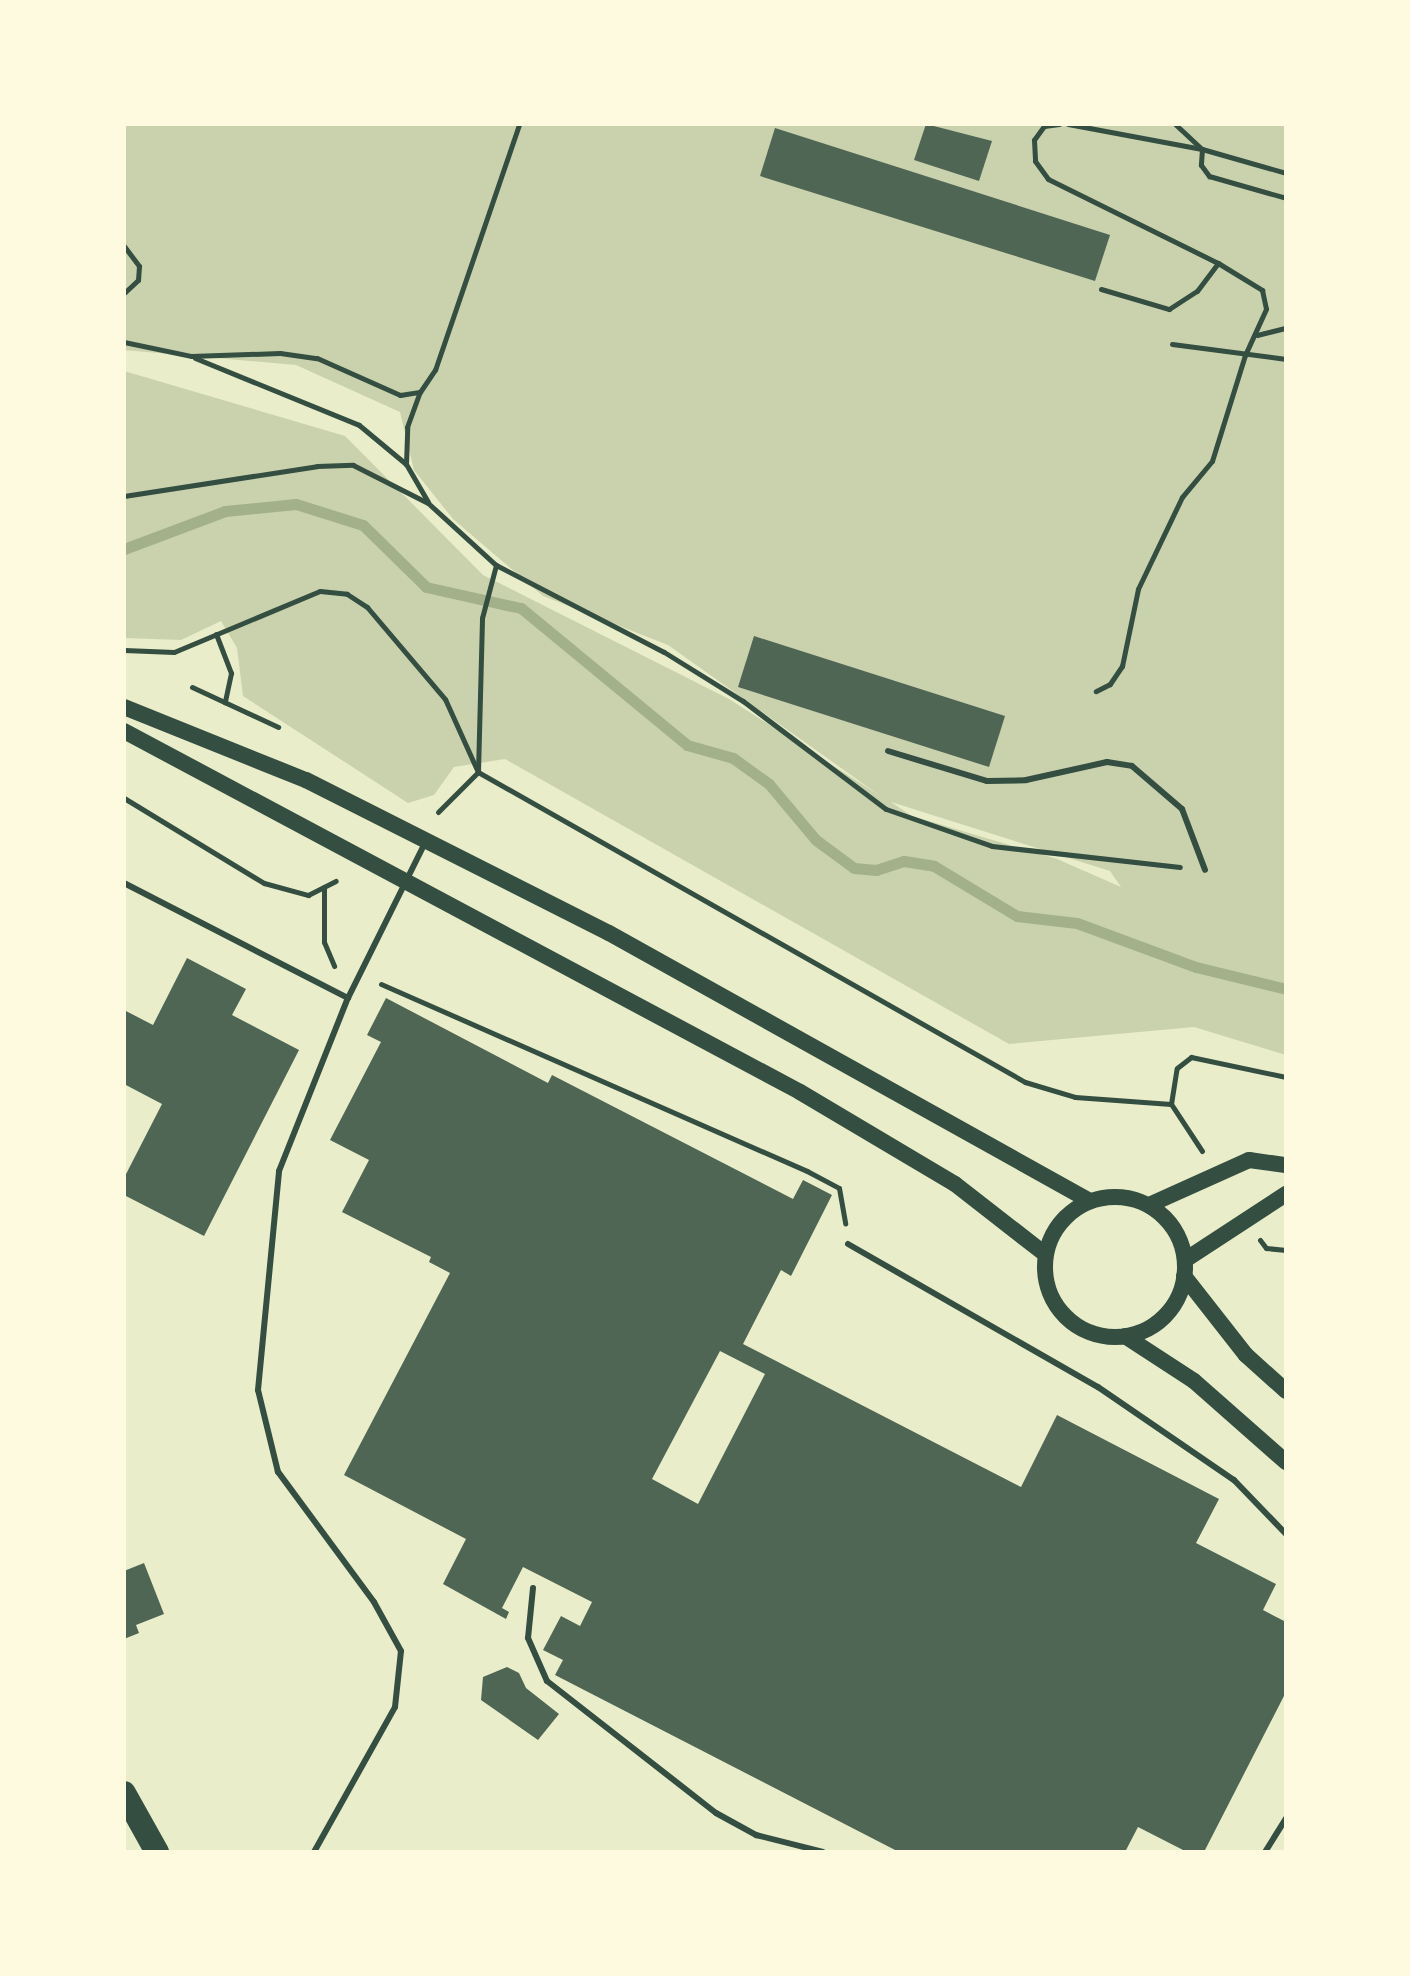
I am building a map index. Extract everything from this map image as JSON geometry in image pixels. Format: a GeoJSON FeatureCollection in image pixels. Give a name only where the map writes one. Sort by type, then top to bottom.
{"type":"FeatureCollection","features":[{"type":"Feature","properties":{"kind":"highway"},"geometry":{"type":"LineString","coordinates":[[124,1793],[157,1852]]}},
{"type":"Feature","properties":{"kind":"highway"},"geometry":{"type":"LineString","coordinates":[[124,1817],[151,1852]]}},
{"type":"Feature","properties":{"kind":"main road"},"geometry":{"type":"LineString","coordinates":[[124,707],[306,780],[426,841],[739,1002],[1001,1155],[1090,1201]]}},
{"type":"Feature","properties":{"kind":"main road"},"geometry":{"type":"LineString","coordinates":[[124,731],[826,1107],[955,1184],[1045,1254]]}},
{"type":"Feature","properties":{"kind":"main road"},"geometry":{"type":"LineString","coordinates":[[1149,1205],[1249,1160],[1286,1165]]}},
{"type":"Feature","properties":{"kind":"main road"},"geometry":{"type":"LineString","coordinates":[[1125,1336],[1165,1316],[1184,1268],[1286,1194]]}},
{"type":"Feature","properties":{"kind":"main road"},"geometry":{"type":"LineString","coordinates":[[1286,1391],[1246,1355],[1184,1268],[1176,1232],[1149,1205],[1124,1197],[1090,1201],[1060,1223],[1045,1254],[1048,1288],[1065,1317],[1094,1334],[1125,1336],[1194,1381],[1286,1462]]}},
{"type":"Feature","properties":{"kind":"lane"},"geometry":{"type":"LineString","coordinates":[[888,751],[987,781],[1026,780],[1107,762],[1132,766],[1182,809],[1205,870]]}},
{"type":"Feature","properties":{"kind":"lane"},"geometry":{"type":"LineString","coordinates":[[314,1852],[395,1707],[401,1651],[374,1602],[278,1472],[258,1390],[279,1171],[348,998],[426,841]]}},
{"type":"Feature","properties":{"kind":"lane"},"geometry":{"type":"LineString","coordinates":[[124,883],[348,998]]}},
{"type":"Feature","properties":{"kind":"lane"},"geometry":{"type":"LineString","coordinates":[[848,1244],[1098,1387],[1234,1480],[1286,1534]]}},
{"type":"Feature","properties":{"kind":"lane"},"geometry":{"type":"LineString","coordinates":[[533,1588],[528,1638],[547,1681],[716,1813],[756,1835],[823,1852]]}},
{"type":"Feature","properties":{"kind":"lane"},"geometry":{"type":"LineString","coordinates":[[1265,1852],[1286,1818]]}},
{"type":"Feature","properties":{"kind":"path"},"geometry":{"type":"LineString","coordinates":[[406,464],[407,427],[420,392],[435,370],[519,124]]}},
{"type":"Feature","properties":{"kind":"path"},"geometry":{"type":"LineString","coordinates":[[1059,124],[1044,126],[1034,140],[1035,161],[1048,179],[1218,263],[1262,290],[1266,309],[1257,335],[1245,355],[1212,461],[1182,497],[1138,589],[1122,666],[1110,684],[1096,691]]}},
{"type":"Feature","properties":{"kind":"path"},"geometry":{"type":"LineString","coordinates":[[1068,124],[1202,149],[1286,173]]}},
{"type":"Feature","properties":{"kind":"path"},"geometry":{"type":"LineString","coordinates":[[1175,124],[1202,149]]}},
{"type":"Feature","properties":{"kind":"path"},"geometry":{"type":"LineString","coordinates":[[1202,149],[1201,165],[1209,176],[1286,198]]}},
{"type":"Feature","properties":{"kind":"path"},"geometry":{"type":"LineString","coordinates":[[124,246],[139,266],[138,280],[124,293]]}},
{"type":"Feature","properties":{"kind":"path"},"geometry":{"type":"LineString","coordinates":[[1101,289],[1169,309],[1197,291],[1218,263]]}},
{"type":"Feature","properties":{"kind":"path"},"geometry":{"type":"LineString","coordinates":[[1257,335],[1286,328]]}},
{"type":"Feature","properties":{"kind":"path"},"geometry":{"type":"LineString","coordinates":[[124,342],[191,356],[359,425],[406,464],[428,503]]}},
{"type":"Feature","properties":{"kind":"path"},"geometry":{"type":"LineString","coordinates":[[1172,344],[1286,359]]}},
{"type":"Feature","properties":{"kind":"path"},"geometry":{"type":"LineString","coordinates":[[191,356],[280,353],[317,358],[400,395],[420,392]]}},
{"type":"Feature","properties":{"kind":"path"},"geometry":{"type":"LineString","coordinates":[[124,496],[317,466],[353,465],[428,503],[496,565],[664,652],[730,693],[886,809],[992,846],[1205,870]]}},
{"type":"Feature","properties":{"kind":"path"},"geometry":{"type":"LineString","coordinates":[[438,812],[478,772],[482,618],[496,565]]}},
{"type":"Feature","properties":{"kind":"path"},"geometry":{"type":"LineString","coordinates":[[124,650],[174,652],[320,591],[347,594],[367,607],[445,699],[478,772],[1025,1082],[1075,1097],[1171,1104],[1177,1068],[1191,1057],[1286,1077]]}},
{"type":"Feature","properties":{"kind":"path"},"geometry":{"type":"LineString","coordinates":[[216,634],[231,673],[225,702]]}},
{"type":"Feature","properties":{"kind":"path"},"geometry":{"type":"LineString","coordinates":[[192,687],[278,727]]}},
{"type":"Feature","properties":{"kind":"path"},"geometry":{"type":"LineString","coordinates":[[124,798],[264,883],[308,895],[336,881]]}},
{"type":"Feature","properties":{"kind":"path"},"geometry":{"type":"LineString","coordinates":[[324,887],[324,942]]}},
{"type":"Feature","properties":{"kind":"path"},"geometry":{"type":"LineString","coordinates":[[348,998],[384,983],[807,1171],[839,1188],[848,1244]]}},
{"type":"Feature","properties":{"kind":"green space"},"geometry":{"type":"Polygon","coordinates":[[[124,124],[1286,124],[1286,1055],[1194,1027],[1009,1044],[505,759],[454,767],[434,795],[408,803],[243,696],[237,648],[221,621],[181,640],[124,638],[124,371],[345,436],[483,575],[729,699],[879,795],[668,645],[543,596],[453,519],[414,470],[400,412],[296,365],[124,350],[124,124]],[[891,802],[912,816],[1057,859],[1121,887],[1110,871],[891,802]]]}},
{"type":"Feature","properties":{"kind":"building"},"geometry":{"type":"Polygon","coordinates":[[[926,124],[992,141],[979,181],[914,160],[926,124]]]}},
{"type":"Feature","properties":{"kind":"building"},"geometry":{"type":"Polygon","coordinates":[[[775,128],[1110,235],[1095,281],[760,176],[775,128]]]}},
{"type":"Feature","properties":{"kind":"building"},"geometry":{"type":"Polygon","coordinates":[[[754,636],[1005,716],[989,767],[738,687],[754,636]]]}},
{"type":"Feature","properties":{"kind":"building"},"geometry":{"type":"Polygon","coordinates":[[[187,958],[246,989],[232,1015],[299,1050],[204,1236],[124,1195],[124,1178],[162,1104],[124,1084],[124,1010],[153,1025],[187,958]]]}},
{"type":"Feature","properties":{"kind":"building"},"geometry":{"type":"Polygon","coordinates":[[[386,998],[548,1083],[552,1075],[793,1199],[803,1180],[832,1195],[791,1276],[781,1270],[743,1344],[1021,1487],[1057,1415],[1219,1499],[1196,1543],[1276,1584],[1263,1610],[1286,1622],[1286,1692],[1204,1852],[1187,1852],[1138,1827],[1125,1852],[899,1852],[555,1675],[563,1660],[543,1650],[561,1616],[580,1626],[592,1602],[523,1567],[502,1608],[509,1612],[506,1619],[443,1584],[466,1539],[344,1475],[450,1273],[429,1262],[431,1257],[342,1212],[369,1160],[330,1140],[381,1042],[367,1035],[386,998]],[[720,1351],[652,1479],[698,1504],[765,1374],[720,1351]]]}},
{"type":"Feature","properties":{"kind":"building"},"geometry":{"type":"Polygon","coordinates":[[[144,1563],[164,1614],[136,1625],[139,1633],[124,1639],[124,1571],[144,1563]]]}},
{"type":"Feature","properties":{"kind":"building"},"geometry":{"type":"Polygon","coordinates":[[[507,1667],[519,1673],[526,1688],[559,1714],[538,1740],[481,1700],[483,1677],[507,1667]]]}},
{"type":"Feature","properties":{"kind":"waterway"},"geometry":{"type":"LineString","coordinates":[[124,549],[225,511],[296,504],[363,525],[426,587],[521,608],[687,745],[733,758],[769,784],[816,840],[854,868],[876,870],[904,861],[934,866],[1017,916],[1077,923],[1196,967],[1286,989]]}}]}
